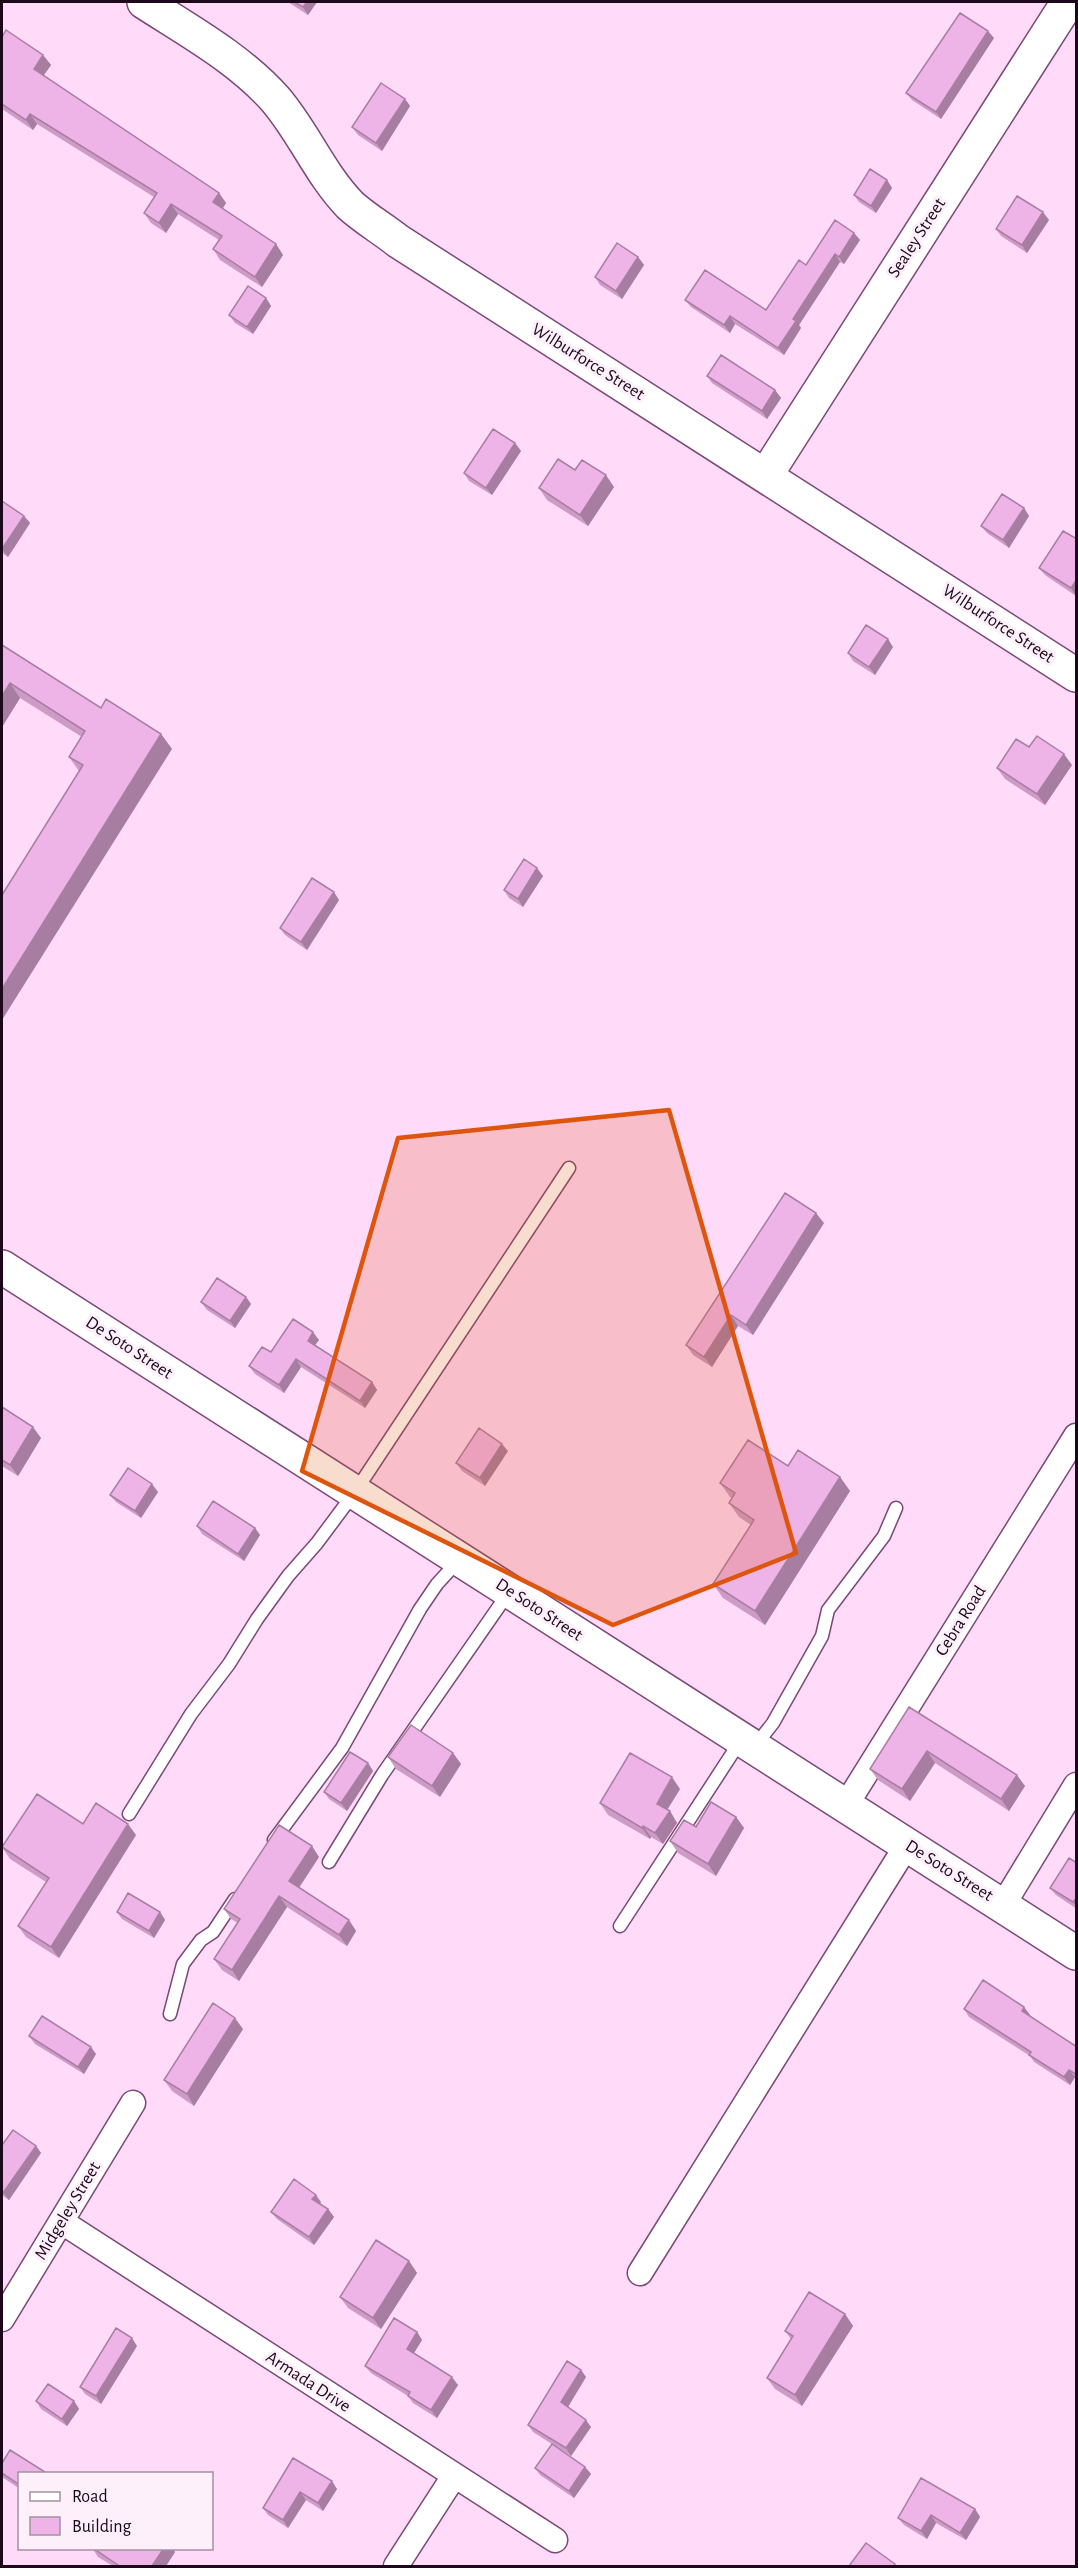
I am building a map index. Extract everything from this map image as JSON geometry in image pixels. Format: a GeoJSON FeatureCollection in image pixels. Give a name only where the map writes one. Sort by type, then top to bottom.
{"type":"FeatureCollection","features":[{"type":"Feature","properties":{"kind":"street","name":"Wilburforce Street"},"geometry":{"type":"LineString","coordinates":[[144,2],[202,39],[253,78],[276,100],[324,171],[351,205],[398,241],[1077,675]]}},
{"type":"Feature","properties":{"kind":"street","name":"Sealey Street"},"geometry":{"type":"LineString","coordinates":[[766,475],[1068,2]]}},
{"type":"Feature","properties":{"kind":"street","name":"De Soto Street"},"geometry":{"type":"LineString","coordinates":[[2,1267],[1077,1953]]}},
{"type":"Feature","properties":{"kind":"street","name":"Cebra Road"},"geometry":{"type":"LineString","coordinates":[[846,1805],[1077,1436]]}},
{"type":"Feature","properties":{"kind":"street"},"geometry":{"type":"LineString","coordinates":[[1003,1905],[1077,1785]]}},
{"type":"Feature","properties":{"kind":"street"},"geometry":{"type":"LineString","coordinates":[[640,2273],[907,1845]]}},
{"type":"Feature","properties":{"kind":"street","name":"Midgeley Street"},"geometry":{"type":"LineString","coordinates":[[2,2319],[134,2103]]}},
{"type":"Feature","properties":{"kind":"street","name":"Armada Drive"},"geometry":{"type":"LineString","coordinates":[[62,2222],[555,2540]]}},
{"type":"Feature","properties":{"kind":"street"},"geometry":{"type":"LineString","coordinates":[[396,2566],[454,2476]]}},
{"type":"Feature","properties":{"kind":"lane"},"geometry":{"type":"LineString","coordinates":[[129,1814],[191,1714],[229,1664],[256,1619],[355,1492],[569,1167]]}},
{"type":"Feature","properties":{"kind":"lane"},"geometry":{"type":"LineString","coordinates":[[620,1926],[748,1743],[773,1724],[822,1636],[828,1610],[884,1536],[896,1508]]}},
{"type":"Feature","properties":{"kind":"lane"},"geometry":{"type":"LineString","coordinates":[[265,1855],[287,1820],[326,1772],[420,1609],[437,1584],[459,1559]]}},
{"type":"Feature","properties":{"kind":"lane"},"geometry":{"type":"LineString","coordinates":[[329,1862],[393,1758],[509,1591]]}},
{"type":"Feature","properties":{"kind":"lane"},"geometry":{"type":"LineString","coordinates":[[170,2014],[183,1964],[201,1940],[213,1932],[242,1890]]}},
{"type":"Feature","properties":{"kind":"highlighted area"},"geometry":{"type":"Polygon","coordinates":[[[669,1110],[796,1553],[613,1625],[302,1471],[398,1138],[669,1110]]]}},
{"type":"Feature","properties":{"kind":"building"},"geometry":{"type":"Polygon","coordinates":[[[294,2],[307,2],[303,7],[294,2]]]}},
{"type":"Feature","properties":{"kind":"building"},"geometry":{"type":"Polygon","coordinates":[[[960,13],[988,31],[936,112],[906,93],[960,13]]]}},
{"type":"Feature","properties":{"kind":"building"},"geometry":{"type":"Polygon","coordinates":[[[6,30],[43,55],[34,69],[219,193],[213,202],[276,244],[255,277],[213,249],[222,236],[171,204],[159,223],[144,213],[157,193],[30,114],[26,120],[2,104],[2,37],[6,30]]]}},
{"type":"Feature","properties":{"kind":"building"},"geometry":{"type":"Polygon","coordinates":[[[381,83],[405,99],[376,143],[352,127],[381,83]]]}},
{"type":"Feature","properties":{"kind":"building"},"geometry":{"type":"Polygon","coordinates":[[[870,169],[887,180],[871,206],[854,195],[870,169]]]}},
{"type":"Feature","properties":{"kind":"building"},"geometry":{"type":"Polygon","coordinates":[[[1017,196],[1043,212],[1022,245],[996,229],[1017,196]]]}},
{"type":"Feature","properties":{"kind":"building"},"geometry":{"type":"Polygon","coordinates":[[[835,220],[854,233],[839,257],[835,254],[793,319],[796,321],[778,348],[730,316],[724,325],[685,300],[705,270],[766,310],[799,260],[806,265],[835,220]]]}},
{"type":"Feature","properties":{"kind":"building"},"geometry":{"type":"Polygon","coordinates":[[[617,243],[638,257],[616,291],[595,277],[617,243]]]}},
{"type":"Feature","properties":{"kind":"building"},"geometry":{"type":"Polygon","coordinates":[[[248,286],[266,298],[247,327],[229,315],[248,286]]]}},
{"type":"Feature","properties":{"kind":"building"},"geometry":{"type":"Polygon","coordinates":[[[721,355],[775,390],[762,411],[707,376],[721,355]]]}},
{"type":"Feature","properties":{"kind":"building"},"geometry":{"type":"Polygon","coordinates":[[[493,429],[515,443],[486,488],[464,473],[493,429]]]}},
{"type":"Feature","properties":{"kind":"building"},"geometry":{"type":"Polygon","coordinates":[[[558,459],[575,470],[582,460],[606,475],[580,515],[539,488],[558,459]]]}},
{"type":"Feature","properties":{"kind":"building"},"geometry":{"type":"Polygon","coordinates":[[[1002,494],[1024,508],[1003,540],[981,526],[1002,494]]]}},
{"type":"Feature","properties":{"kind":"building"},"geometry":{"type":"Polygon","coordinates":[[[2,501],[24,516],[2,549],[2,501]]]}},
{"type":"Feature","properties":{"kind":"building"},"geometry":{"type":"Polygon","coordinates":[[[1063,531],[1077,539],[1077,579],[1071,588],[1039,568],[1063,531]]]}},
{"type":"Feature","properties":{"kind":"building"},"geometry":{"type":"Polygon","coordinates":[[[866,625],[888,639],[869,667],[848,653],[866,625]]]}},
{"type":"Feature","properties":{"kind":"building"},"geometry":{"type":"Polygon","coordinates":[[[2,645],[101,708],[106,699],[161,734],[2,989],[2,895],[83,765],[69,757],[85,731],[10,683],[2,696],[2,645]]]}},
{"type":"Feature","properties":{"kind":"building"},"geometry":{"type":"Polygon","coordinates":[[[1037,736],[1064,754],[1037,794],[997,768],[1016,739],[1029,747],[1037,736]]]}},
{"type":"Feature","properties":{"kind":"building"},"geometry":{"type":"Polygon","coordinates":[[[524,859],[537,868],[518,899],[504,890],[524,859]]]}},
{"type":"Feature","properties":{"kind":"building"},"geometry":{"type":"Polygon","coordinates":[[[312,878],[334,892],[301,942],[280,928],[312,878]]]}},
{"type":"Feature","properties":{"kind":"building"},"geometry":{"type":"Polygon","coordinates":[[[785,1193],[816,1213],[746,1325],[731,1315],[704,1357],[686,1345],[785,1193]]]}},
{"type":"Feature","properties":{"kind":"building"},"geometry":{"type":"Polygon","coordinates":[[[217,1278],[246,1297],[230,1321],[201,1302],[217,1278]]]}},
{"type":"Feature","properties":{"kind":"building"},"geometry":{"type":"Polygon","coordinates":[[[293,1319],[313,1332],[308,1341],[372,1382],[360,1401],[296,1359],[279,1385],[249,1366],[262,1347],[271,1352],[293,1319]]]}},
{"type":"Feature","properties":{"kind":"building"},"geometry":{"type":"Polygon","coordinates":[[[2,1407],[33,1427],[10,1465],[2,1460],[2,1407]]]}},
{"type":"Feature","properties":{"kind":"building"},"geometry":{"type":"Polygon","coordinates":[[[479,1428],[502,1444],[480,1478],[456,1463],[479,1428]]]}},
{"type":"Feature","properties":{"kind":"building"},"geometry":{"type":"Polygon","coordinates":[[[748,1440],[788,1466],[798,1450],[840,1477],[755,1611],[713,1584],[754,1520],[729,1503],[735,1493],[720,1483],[748,1440]]]}},
{"type":"Feature","properties":{"kind":"building"},"geometry":{"type":"Polygon","coordinates":[[[128,1468],[152,1484],[135,1511],[110,1495],[128,1468]]]}},
{"type":"Feature","properties":{"kind":"building"},"geometry":{"type":"Polygon","coordinates":[[[213,1501],[255,1528],[238,1554],[197,1526],[213,1501]]]}},
{"type":"Feature","properties":{"kind":"building"},"geometry":{"type":"Polygon","coordinates":[[[909,1707],[1017,1775],[1001,1799],[927,1751],[902,1789],[870,1769],[909,1707]]]}},
{"type":"Feature","properties":{"kind":"building"},"geometry":{"type":"Polygon","coordinates":[[[411,1725],[453,1753],[432,1786],[388,1757],[411,1725]]]}},
{"type":"Feature","properties":{"kind":"building"},"geometry":{"type":"Polygon","coordinates":[[[350,1752],[368,1763],[341,1803],[324,1792],[350,1752]]]}},
{"type":"Feature","properties":{"kind":"building"},"geometry":{"type":"Polygon","coordinates":[[[630,1753],[672,1777],[657,1804],[670,1811],[655,1833],[643,1826],[642,1828],[600,1803],[630,1753]]]}},
{"type":"Feature","properties":{"kind":"building"},"geometry":{"type":"Polygon","coordinates":[[[37,1794],[83,1824],[96,1803],[128,1824],[51,1947],[18,1926],[49,1878],[2,1847],[37,1794]]]}},
{"type":"Feature","properties":{"kind":"building"},"geometry":{"type":"Polygon","coordinates":[[[711,1802],[736,1817],[708,1864],[670,1841],[684,1820],[696,1827],[711,1802]]]}},
{"type":"Feature","properties":{"kind":"building"},"geometry":{"type":"Polygon","coordinates":[[[279,1825],[312,1846],[289,1881],[349,1920],[339,1935],[279,1896],[232,1970],[214,1959],[240,1919],[224,1909],[279,1825]]]}},
{"type":"Feature","properties":{"kind":"building"},"geometry":{"type":"Polygon","coordinates":[[[1069,1858],[1077,1863],[1077,1897],[1073,1902],[1050,1888],[1069,1858]]]}},
{"type":"Feature","properties":{"kind":"building"},"geometry":{"type":"Polygon","coordinates":[[[128,1893],[160,1912],[149,1931],[117,1912],[128,1893]]]}},
{"type":"Feature","properties":{"kind":"building"},"geometry":{"type":"Polygon","coordinates":[[[983,1980],[1024,2007],[1022,2011],[1077,2047],[1077,2075],[1069,2070],[1064,2077],[1029,2055],[1031,2052],[964,2009],[983,1980]]]}},
{"type":"Feature","properties":{"kind":"building"},"geometry":{"type":"Polygon","coordinates":[[[213,2003],[235,2018],[187,2094],[164,2080],[213,2003]]]}},
{"type":"Feature","properties":{"kind":"building"},"geometry":{"type":"Polygon","coordinates":[[[42,2016],[91,2047],[78,2067],[29,2036],[42,2016]]]}},
{"type":"Feature","properties":{"kind":"building"},"geometry":{"type":"Polygon","coordinates":[[[13,2130],[36,2146],[3,2193],[2,2145],[13,2130]]]}},
{"type":"Feature","properties":{"kind":"building"},"geometry":{"type":"Polygon","coordinates":[[[294,2179],[316,2195],[312,2199],[328,2209],[309,2237],[271,2212],[294,2179]]]}},
{"type":"Feature","properties":{"kind":"building"},"geometry":{"type":"Polygon","coordinates":[[[376,2240],[409,2261],[373,2318],[340,2297],[376,2240]]]}},
{"type":"Feature","properties":{"kind":"building"},"geometry":{"type":"Polygon","coordinates":[[[809,2292],[845,2314],[795,2395],[767,2378],[793,2336],[785,2331],[809,2292]]]}},
{"type":"Feature","properties":{"kind":"building"},"geometry":{"type":"Polygon","coordinates":[[[394,2318],[417,2332],[407,2349],[452,2377],[431,2410],[408,2396],[410,2392],[365,2366],[394,2318]]]}},
{"type":"Feature","properties":{"kind":"building"},"geometry":{"type":"Polygon","coordinates":[[[116,2328],[132,2338],[96,2396],[80,2387],[116,2328]]]}},
{"type":"Feature","properties":{"kind":"building"},"geometry":{"type":"Polygon","coordinates":[[[567,2361],[581,2370],[561,2402],[586,2420],[566,2448],[528,2425],[567,2361]]]}},
{"type":"Feature","properties":{"kind":"building"},"geometry":{"type":"Polygon","coordinates":[[[48,2384],[74,2401],[62,2419],[36,2401],[48,2384]]]}},
{"type":"Feature","properties":{"kind":"building"},"geometry":{"type":"Polygon","coordinates":[[[552,2444],[585,2467],[569,2491],[535,2468],[552,2444]]]}},
{"type":"Feature","properties":{"kind":"building"},"geometry":{"type":"Polygon","coordinates":[[[10,2450],[45,2472],[18,2472],[18,2484],[2,2473],[2,2463],[10,2450]]]}},
{"type":"Feature","properties":{"kind":"building"},"geometry":{"type":"Polygon","coordinates":[[[293,2458],[332,2481],[318,2503],[300,2492],[283,2520],[263,2508],[293,2458]]]}},
{"type":"Feature","properties":{"kind":"building"},"geometry":{"type":"Polygon","coordinates":[[[921,2478],[975,2509],[960,2533],[931,2515],[921,2531],[898,2518],[921,2478]]]}},
{"type":"Feature","properties":{"kind":"building"},"geometry":{"type":"Polygon","coordinates":[[[866,2543],[895,2564],[893,2566],[849,2566],[866,2543]]]}},
{"type":"Feature","properties":{"kind":"building"},"geometry":{"type":"Polygon","coordinates":[[[96,2550],[163,2550],[152,2566],[118,2565],[96,2550]]]}}]}
